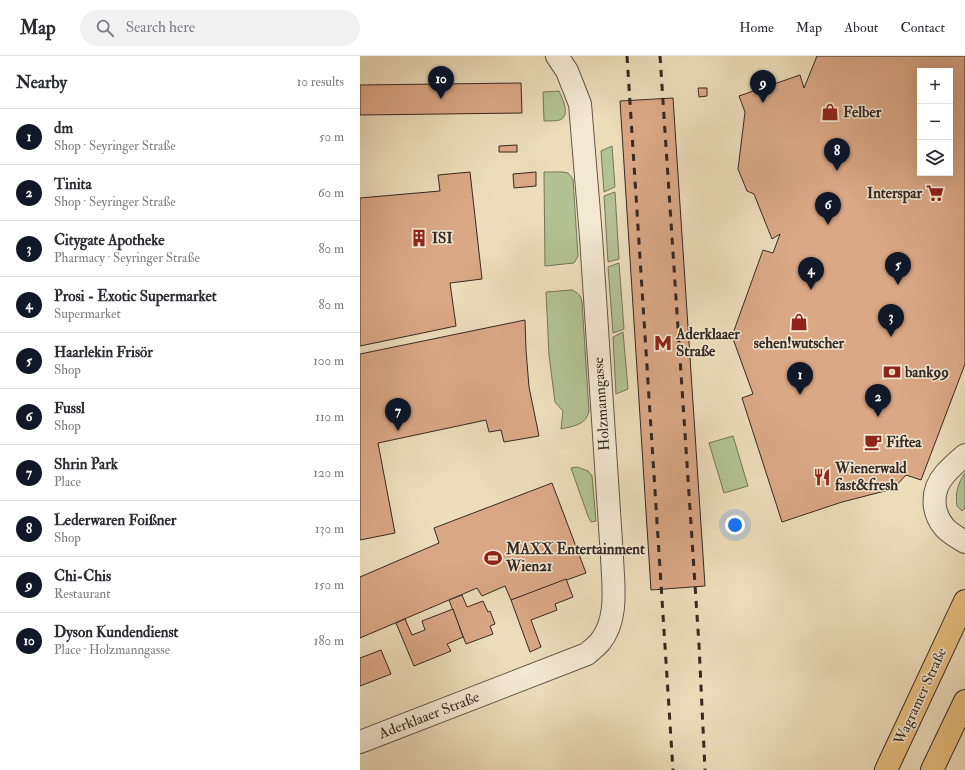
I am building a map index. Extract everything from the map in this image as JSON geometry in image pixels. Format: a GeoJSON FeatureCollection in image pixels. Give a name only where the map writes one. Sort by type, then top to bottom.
{"type":"FeatureCollection","features":[{"type":"Feature","properties":{"kind":"main road","name":"Wagramer Straße"},"geometry":{"type":"LineString","coordinates":[[886,770],[965,601]]}},
{"type":"Feature","properties":{"kind":"main road"},"geometry":{"type":"LineString","coordinates":[[932,770],[965,701]]}},
{"type":"Feature","properties":{"kind":"street","name":"Holzmanngasse"},"geometry":{"type":"LineString","coordinates":[[499,689],[587,654],[601,641],[610,624],[613,600],[611,541],[591,237],[580,104],[567,71],[557,56]]}},
{"type":"Feature","properties":{"kind":"street"},"geometry":{"type":"LineString","coordinates":[[965,455],[945,474],[938,484],[935,492],[935,508],[944,527],[965,542]]}},
{"type":"Feature","properties":{"kind":"street","name":"Aderklaaer Straße"},"geometry":{"type":"LineString","coordinates":[[360,742],[499,689]]}},
{"type":"Feature","properties":{"kind":"green space"},"geometry":{"type":"Polygon","coordinates":[[[559,91],[565,106],[565,114],[563,118],[554,121],[544,121],[543,92],[559,91]]]}},
{"type":"Feature","properties":{"kind":"green space"},"geometry":{"type":"Polygon","coordinates":[[[612,146],[615,187],[604,192],[601,151],[612,146]]]}},
{"type":"Feature","properties":{"kind":"green space"},"geometry":{"type":"Polygon","coordinates":[[[544,172],[568,173],[573,179],[578,256],[574,263],[545,266],[544,172]]]}},
{"type":"Feature","properties":{"kind":"green space"},"geometry":{"type":"Polygon","coordinates":[[[615,192],[619,259],[608,262],[604,196],[615,192]]]}},
{"type":"Feature","properties":{"kind":"green space"},"geometry":{"type":"Polygon","coordinates":[[[619,263],[624,329],[613,333],[608,267],[619,263]]]}},
{"type":"Feature","properties":{"kind":"green space"},"geometry":{"type":"Polygon","coordinates":[[[572,290],[579,294],[582,302],[589,411],[585,419],[579,424],[561,429],[563,411],[555,402],[549,355],[546,292],[572,290]]]}},
{"type":"Feature","properties":{"kind":"green space"},"geometry":{"type":"Polygon","coordinates":[[[623,332],[628,389],[616,394],[613,337],[623,332]]]}},
{"type":"Feature","properties":{"kind":"green space"},"geometry":{"type":"Polygon","coordinates":[[[733,436],[748,486],[724,493],[709,443],[733,436]]]}},
{"type":"Feature","properties":{"kind":"green space"},"geometry":{"type":"Polygon","coordinates":[[[577,467],[588,471],[592,476],[596,521],[591,522],[588,516],[571,468],[577,467]]]}},
{"type":"Feature","properties":{"kind":"green space"},"geometry":{"type":"Polygon","coordinates":[[[965,473],[965,508],[962,511],[957,506],[956,497],[959,484],[965,473]]]}},
{"type":"Feature","properties":{"kind":"building"},"geometry":{"type":"Polygon","coordinates":[[[817,56],[965,56],[965,364],[921,480],[906,475],[893,489],[842,502],[782,522],[742,398],[753,394],[732,336],[763,250],[773,253],[780,234],[772,239],[754,194],[747,191],[738,169],[745,112],[739,96],[800,75],[804,88],[817,56]]]}},
{"type":"Feature","properties":{"kind":"building"},"geometry":{"type":"Polygon","coordinates":[[[521,83],[522,113],[360,115],[360,85],[521,83]]]}},
{"type":"Feature","properties":{"kind":"building"},"geometry":{"type":"Polygon","coordinates":[[[698,88],[707,88],[707,96],[699,97],[698,88]]]}},
{"type":"Feature","properties":{"kind":"building"},"geometry":{"type":"Polygon","coordinates":[[[673,98],[705,586],[651,590],[620,101],[673,98]]]}},
{"type":"Feature","properties":{"kind":"building"},"geometry":{"type":"Polygon","coordinates":[[[517,145],[517,152],[499,152],[499,146],[517,145]]]}},
{"type":"Feature","properties":{"kind":"building","name":"ISI"},"geometry":{"type":"Polygon","coordinates":[[[470,172],[482,279],[450,283],[456,326],[360,346],[360,198],[440,191],[438,175],[470,172]]]}},
{"type":"Feature","properties":{"kind":"building"},"geometry":{"type":"Polygon","coordinates":[[[536,172],[536,186],[514,188],[513,174],[536,172]]]}},
{"type":"Feature","properties":{"kind":"building"},"geometry":{"type":"Polygon","coordinates":[[[525,320],[529,387],[539,436],[504,442],[501,430],[489,432],[486,420],[378,443],[395,533],[360,540],[360,354],[525,320]]]}},
{"type":"Feature","properties":{"kind":"building","name":"MAXX Entertainment Wien21"},"geometry":{"type":"Polygon","coordinates":[[[552,483],[586,573],[511,600],[505,586],[482,596],[477,588],[360,638],[360,577],[439,543],[434,528],[552,483]]]}},
{"type":"Feature","properties":{"kind":"building"},"geometry":{"type":"Polygon","coordinates":[[[566,579],[573,597],[555,604],[557,610],[531,620],[541,647],[530,652],[511,600],[566,579]]]}},
{"type":"Feature","properties":{"kind":"building"},"geometry":{"type":"Polygon","coordinates":[[[462,595],[467,607],[483,601],[488,612],[490,611],[495,624],[490,626],[493,634],[466,644],[449,600],[462,595]]]}},
{"type":"Feature","properties":{"kind":"building"},"geometry":{"type":"Polygon","coordinates":[[[453,609],[463,637],[447,644],[451,651],[414,666],[396,623],[405,619],[412,635],[425,630],[422,621],[453,609]]]}},
{"type":"Feature","properties":{"kind":"building"},"geometry":{"type":"Polygon","coordinates":[[[381,650],[391,674],[360,686],[360,658],[381,650]]]}},
{"type":"Feature","properties":{"kind":"railway"},"geometry":{"type":"LineString","coordinates":[[627,56],[673,770]]}},
{"type":"Feature","properties":{"kind":"railway"},"geometry":{"type":"LineString","coordinates":[[660,56],[699,645],[705,770]]}},
{"type":"Feature","properties":{"kind":"place","name":"Dyson Kundendienst"},"geometry":{"type":"Point","coordinates":[441,99]}},
{"type":"Feature","properties":{"kind":"place","name":"Chi-Chis"},"geometry":{"type":"Point","coordinates":[763,103]}},
{"type":"Feature","properties":{"kind":"place","name":"Felber"},"geometry":{"type":"Point","coordinates":[830,112]}},
{"type":"Feature","properties":{"kind":"place","name":"Lederwaren Foißner"},"geometry":{"type":"Point","coordinates":[837,171]}},
{"type":"Feature","properties":{"kind":"place","name":"Interspar"},"geometry":{"type":"Point","coordinates":[935,193]}},
{"type":"Feature","properties":{"kind":"place","name":"Fussl"},"geometry":{"type":"Point","coordinates":[828,225]}},
{"type":"Feature","properties":{"kind":"place","name":"ISI"},"geometry":{"type":"Point","coordinates":[419,238]}},
{"type":"Feature","properties":{"kind":"place","name":"Haarlekin Frisör"},"geometry":{"type":"Point","coordinates":[898,285]}},
{"type":"Feature","properties":{"kind":"place","name":"Prosi - Exotic Supermarket"},"geometry":{"type":"Point","coordinates":[811,290]}},
{"type":"Feature","properties":{"kind":"place","name":"sehen!wutscher"},"geometry":{"type":"Point","coordinates":[799,322]}},
{"type":"Feature","properties":{"kind":"place","name":"Citygate Apotheke"},"geometry":{"type":"Point","coordinates":[891,337]}},
{"type":"Feature","properties":{"kind":"place","name":"Aderklaaer Straße"},"geometry":{"type":"Point","coordinates":[663,343]}},
{"type":"Feature","properties":{"kind":"place","name":"bank99"},"geometry":{"type":"Point","coordinates":[892,372]}},
{"type":"Feature","properties":{"kind":"place","name":"dm"},"geometry":{"type":"Point","coordinates":[800,395]}},
{"type":"Feature","properties":{"kind":"place","name":"Tinita"},"geometry":{"type":"Point","coordinates":[878,417]}},
{"type":"Feature","properties":{"kind":"place","name":"Shrin Park"},"geometry":{"type":"Point","coordinates":[398,431]}},
{"type":"Feature","properties":{"kind":"place","name":"Fiftea"},"geometry":{"type":"Point","coordinates":[873,442]}},
{"type":"Feature","properties":{"kind":"place","name":"Wienerwald fast&fresh"},"geometry":{"type":"Point","coordinates":[822,477]}},
{"type":"Feature","properties":{"kind":"place","name":"MAXX Entertainment Wien21"},"geometry":{"type":"Point","coordinates":[493,558]}}]}
